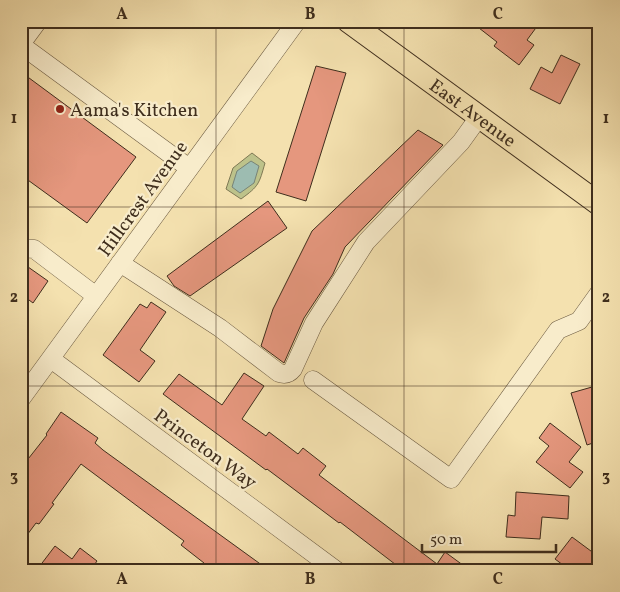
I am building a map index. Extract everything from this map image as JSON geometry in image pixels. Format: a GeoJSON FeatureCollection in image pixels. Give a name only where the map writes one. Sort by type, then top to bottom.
{"type":"FeatureCollection","features":[{"type":"Feature","properties":{"kind":"main road","name":"East Avenue"},"geometry":{"type":"LineString","coordinates":[[348,21],[479,117],[597,198]]}},
{"type":"Feature","properties":{"kind":"street"},"geometry":{"type":"LineString","coordinates":[[38,21],[21,44],[189,168]]}},
{"type":"Feature","properties":{"kind":"street","name":"Hillcrest Avenue"},"geometry":{"type":"LineString","coordinates":[[21,399],[297,21]]}},
{"type":"Feature","properties":{"kind":"street"},"geometry":{"type":"LineString","coordinates":[[120,263],[220,328],[279,373],[290,373],[314,322],[366,242],[461,142],[479,117]]}},
{"type":"Feature","properties":{"kind":"street"},"geometry":{"type":"LineString","coordinates":[[21,248],[34,249],[96,296]]}},
{"type":"Feature","properties":{"kind":"street"},"geometry":{"type":"LineString","coordinates":[[313,380],[451,479],[558,330],[579,321],[599,292]]}},
{"type":"Feature","properties":{"kind":"street","name":"Princeton Way"},"geometry":{"type":"LineString","coordinates":[[51,359],[337,571]]}},
{"type":"Feature","properties":{"kind":"green space"},"geometry":{"type":"Polygon","coordinates":[[[252,153],[265,163],[257,184],[252,191],[241,199],[226,189],[233,168],[252,153]]]}},
{"type":"Feature","properties":{"kind":"water"},"geometry":{"type":"Polygon","coordinates":[[[251,161],[259,166],[254,183],[240,193],[232,187],[237,171],[251,161]]]}},
{"type":"Feature","properties":{"kind":"building"},"geometry":{"type":"Polygon","coordinates":[[[470,21],[541,21],[527,40],[534,45],[519,65],[494,46],[497,42],[470,21]]]}},
{"type":"Feature","properties":{"kind":"building"},"geometry":{"type":"Polygon","coordinates":[[[561,55],[580,64],[560,104],[530,89],[541,67],[552,73],[561,55]]]}},
{"type":"Feature","properties":{"kind":"building"},"geometry":{"type":"Polygon","coordinates":[[[316,66],[346,73],[306,201],[276,192],[316,66]]]}},
{"type":"Feature","properties":{"kind":"building"},"geometry":{"type":"Polygon","coordinates":[[[21,72],[136,157],[87,223],[21,175],[21,72]]]}},
{"type":"Feature","properties":{"kind":"building"},"geometry":{"type":"Polygon","coordinates":[[[418,130],[443,145],[345,247],[333,274],[304,318],[284,363],[261,346],[273,309],[312,231],[418,130]]]}},
{"type":"Feature","properties":{"kind":"building"},"geometry":{"type":"Polygon","coordinates":[[[268,201],[287,228],[190,296],[174,286],[167,276],[268,201]]]}},
{"type":"Feature","properties":{"kind":"building"},"geometry":{"type":"Polygon","coordinates":[[[21,262],[48,281],[33,303],[21,294],[21,262]]]}},
{"type":"Feature","properties":{"kind":"building"},"geometry":{"type":"Polygon","coordinates":[[[151,302],[166,312],[140,350],[155,361],[139,382],[103,355],[140,304],[147,308],[151,302]]]}},
{"type":"Feature","properties":{"kind":"building"},"geometry":{"type":"Polygon","coordinates":[[[244,373],[264,386],[242,419],[266,436],[269,432],[298,454],[303,448],[326,466],[319,475],[437,564],[445,552],[471,571],[404,571],[340,522],[163,394],[179,374],[222,405],[244,373]]]}},
{"type":"Feature","properties":{"kind":"building"},"geometry":{"type":"Polygon","coordinates":[[[599,385],[599,441],[587,445],[571,393],[599,385]]]}},
{"type":"Feature","properties":{"kind":"building"},"geometry":{"type":"Polygon","coordinates":[[[61,412],[98,438],[95,443],[103,450],[270,571],[198,571],[204,563],[181,545],[184,541],[81,464],[39,524],[36,523],[21,543],[21,468],[47,435],[61,412]]]}},
{"type":"Feature","properties":{"kind":"building"},"geometry":{"type":"Polygon","coordinates":[[[550,423],[581,447],[569,462],[583,472],[570,488],[536,462],[549,446],[539,438],[550,423]]]}},
{"type":"Feature","properties":{"kind":"building"},"geometry":{"type":"Polygon","coordinates":[[[516,492],[569,496],[568,519],[542,517],[540,539],[506,537],[508,515],[515,516],[516,492]]]}},
{"type":"Feature","properties":{"kind":"building"},"geometry":{"type":"Polygon","coordinates":[[[572,537],[599,557],[599,571],[571,571],[555,559],[572,537]]]}},
{"type":"Feature","properties":{"kind":"building"},"geometry":{"type":"Polygon","coordinates":[[[55,546],[72,559],[80,548],[97,561],[90,571],[36,571],[55,546]]]}},
{"type":"Feature","properties":{"kind":"place","name":"Aama's Kitchen"},"geometry":{"type":"Point","coordinates":[60,109]}}]}
